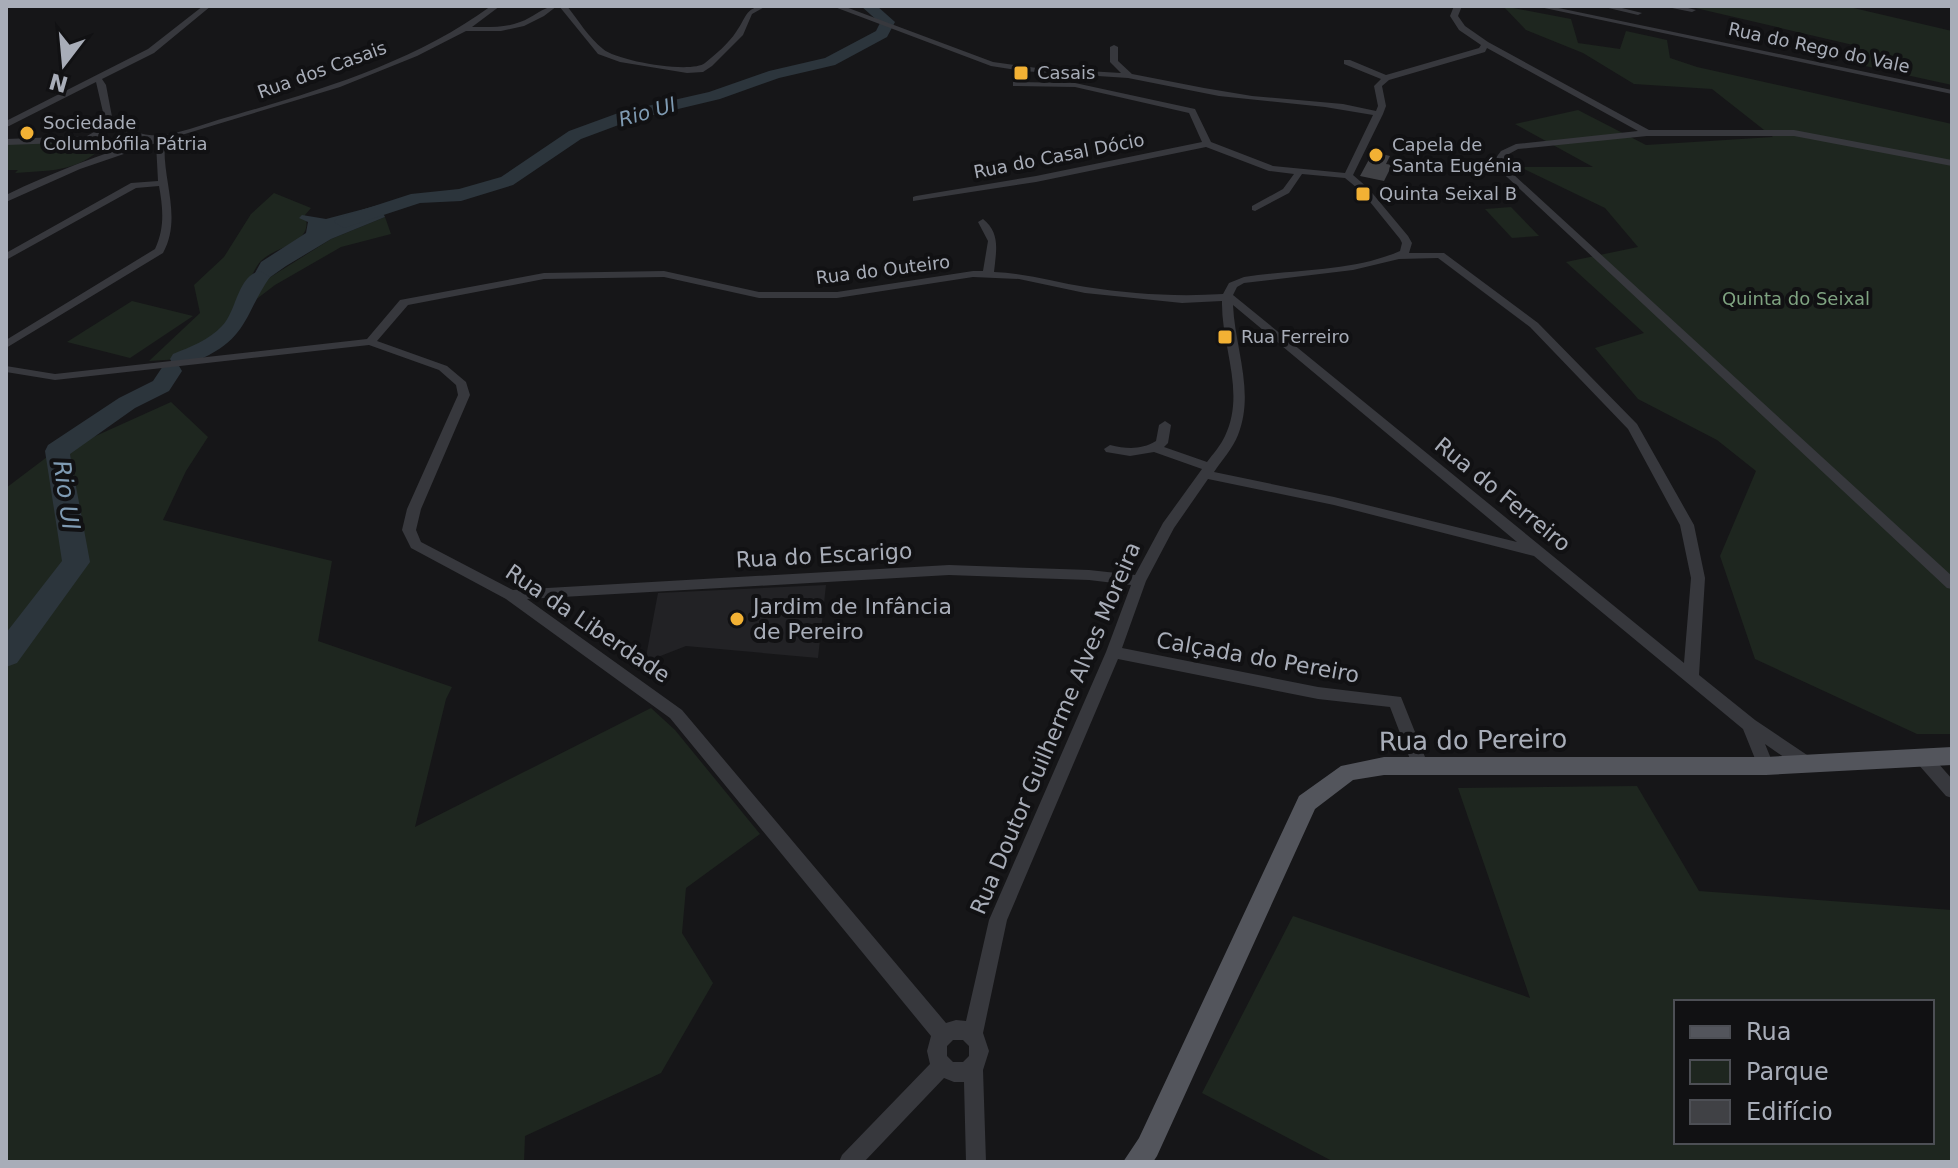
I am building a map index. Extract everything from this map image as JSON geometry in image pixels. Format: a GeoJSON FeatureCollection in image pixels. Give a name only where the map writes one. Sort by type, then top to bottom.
{"type":"FeatureCollection","features":[{"type":"Feature","properties":{"kind":"main road","name":"Rua do Pereiro"},"geometry":{"type":"LineString","coordinates":[[1136,1162],[1148,1147],[1307,803],[1348,772],[1384,766],[1766,766],[1952,756]]}},
{"type":"Feature","properties":{"kind":"street"},"geometry":{"type":"LineString","coordinates":[[6,124],[151,51],[207,6]]}},
{"type":"Feature","properties":{"kind":"street","name":"Rua dos Casais"},"geometry":{"type":"LineString","coordinates":[[6,199],[46,179],[148,141],[160,143],[300,98],[369,72],[464,29],[496,6]]}},
{"type":"Feature","properties":{"kind":"street"},"geometry":{"type":"LineString","coordinates":[[464,29],[510,29],[525,25],[553,6]]}},
{"type":"Feature","properties":{"kind":"street"},"geometry":{"type":"LineString","coordinates":[[563,6],[601,52],[620,60],[687,71],[700,70],[709,64],[740,33],[749,13],[762,6]]}},
{"type":"Feature","properties":{"kind":"street"},"geometry":{"type":"LineString","coordinates":[[836,6],[991,64],[1013,69],[1130,76],[1191,90],[1265,101],[1341,104],[1379,114]]}},
{"type":"Feature","properties":{"kind":"street"},"geometry":{"type":"LineString","coordinates":[[1458,6],[1454,16],[1458,24],[1485,44],[1647,133]]}},
{"type":"Feature","properties":{"kind":"street","name":"Rua do Rego do Vale"},"geometry":{"type":"LineString","coordinates":[[1539,6],[1952,92]]}},
{"type":"Feature","properties":{"kind":"street"},"geometry":{"type":"LineString","coordinates":[[1604,6],[1641,10]]}},
{"type":"Feature","properties":{"kind":"street"},"geometry":{"type":"LineString","coordinates":[[1666,6],[1692,10]]}},
{"type":"Feature","properties":{"kind":"street"},"geometry":{"type":"LineString","coordinates":[[1629,25],[1641,10]]}},
{"type":"Feature","properties":{"kind":"street"},"geometry":{"type":"LineString","coordinates":[[1347,62],[1386,78],[1478,52],[1485,48],[1485,44]]}},
{"type":"Feature","properties":{"kind":"street"},"geometry":{"type":"LineString","coordinates":[[1114,47],[1114,62],[1130,76]]}},
{"type":"Feature","properties":{"kind":"street"},"geometry":{"type":"LineString","coordinates":[[1348,176],[1379,114],[1382,106],[1378,89],[1386,78]]}},
{"type":"Feature","properties":{"kind":"street"},"geometry":{"type":"LineString","coordinates":[[98,79],[112,125],[127,134],[160,143]]}},
{"type":"Feature","properties":{"kind":"street"},"geometry":{"type":"LineString","coordinates":[[1016,84],[1075,85],[1192,111],[1207,144],[1272,169],[1348,176],[1365,190],[1405,238],[1407,249],[1399,256]]}},
{"type":"Feature","properties":{"kind":"street"},"geometry":{"type":"LineString","coordinates":[[6,142],[89,139],[112,125]]}},
{"type":"Feature","properties":{"kind":"street"},"geometry":{"type":"LineString","coordinates":[[1952,163],[1794,133],[1647,133],[1516,147],[1504,153],[1496,163],[1952,584]]}},
{"type":"Feature","properties":{"kind":"street"},"geometry":{"type":"LineString","coordinates":[[127,134],[133,147],[160,143]]}},
{"type":"Feature","properties":{"kind":"street"},"geometry":{"type":"LineString","coordinates":[[6,345],[159,251],[167,239],[168,215],[162,183],[160,143]]}},
{"type":"Feature","properties":{"kind":"street","name":"Rua do Casal Dócio"},"geometry":{"type":"LineString","coordinates":[[916,199],[1036,179],[1207,144]]}},
{"type":"Feature","properties":{"kind":"street"},"geometry":{"type":"LineString","coordinates":[[1255,208],[1286,191],[1300,171]]}},
{"type":"Feature","properties":{"kind":"street"},"geometry":{"type":"LineString","coordinates":[[6,257],[134,185],[162,183]]}},
{"type":"Feature","properties":{"kind":"street"},"geometry":{"type":"LineString","coordinates":[[983,222],[993,241],[988,275]]}},
{"type":"Feature","properties":{"kind":"street"},"geometry":{"type":"LineString","coordinates":[[1229,297],[1230,288],[1240,282],[1399,256],[1440,255],[1534,325],[1633,427],[1687,525],[1698,578],[1691,677]]}},
{"type":"Feature","properties":{"kind":"street","name":"Rua do Outeiro"},"geometry":{"type":"LineString","coordinates":[[370,342],[404,302],[544,276],[664,274],[759,295],[837,295],[973,274],[1019,276],[1085,290],[1182,300],[1229,297]]}},
{"type":"Feature","properties":{"kind":"street","name":"Rua Doutor Guilherme Alves Moreira"},"geometry":{"type":"LineString","coordinates":[[973,1035],[998,920],[1113,652],[1139,581],[1168,526],[1231,438],[1238,407],[1238,371],[1228,315],[1229,297]]}},
{"type":"Feature","properties":{"kind":"street","name":"Rua do Ferreiro"},"geometry":{"type":"LineString","coordinates":[[1229,297],[1749,725],[1807,764]]}},
{"type":"Feature","properties":{"kind":"street","name":"Rua da Liberdade"},"geometry":{"type":"LineString","coordinates":[[6,369],[55,377],[370,342],[443,368],[462,384],[464,395],[414,509],[409,530],[416,545],[511,595],[662,702],[686,724],[943,1035]]}},
{"type":"Feature","properties":{"kind":"street"},"geometry":{"type":"LineString","coordinates":[[1110,449],[1131,454],[1154,448],[1162,443],[1165,425]]}},
{"type":"Feature","properties":{"kind":"street"},"geometry":{"type":"LineString","coordinates":[[1154,448],[1208,471],[1539,552]]}},
{"type":"Feature","properties":{"kind":"street","name":"Rua do Escarigo"},"geometry":{"type":"LineString","coordinates":[[511,595],[949,570],[1089,575],[1139,581]]}},
{"type":"Feature","properties":{"kind":"street","name":"Calçada do Pereiro"},"geometry":{"type":"LineString","coordinates":[[1113,652],[1318,693],[1396,701],[1421,767]]}},
{"type":"Feature","properties":{"kind":"street","name":"Rua do Ferreiro"},"geometry":{"type":"LineString","coordinates":[[1749,725],[1766,766]]}},
{"type":"Feature","properties":{"kind":"street"},"geometry":{"type":"LineString","coordinates":[[1924,759],[1952,791]]}},
{"type":"Feature","properties":{"kind":"street"},"geometry":{"type":"LineString","coordinates":[[942,1066],[937,1047],[943,1035],[955,1029],[973,1035],[979,1054],[973,1066],[976,1162]]}},
{"type":"Feature","properties":{"kind":"street"},"geometry":{"type":"LineString","coordinates":[[942,1066],[961,1072],[973,1066]]}},
{"type":"Feature","properties":{"kind":"street"},"geometry":{"type":"LineString","coordinates":[[849,1162],[942,1066]]}},
{"type":"Feature","properties":{"kind":"shaded area"},"geometry":{"type":"Polygon","coordinates":[[[379,205],[385,217],[331,239],[286,266],[269,278],[242,310],[240,300],[261,262],[306,233],[308,222],[299,218],[302,215],[326,219],[379,205]]]}},
{"type":"Feature","properties":{"kind":"shaded area","name":"Jardim de Infância de Pereiro"},"geometry":{"type":"Polygon","coordinates":[[[826,585],[818,658],[686,646],[645,662],[658,593],[826,585]]]}},
{"type":"Feature","properties":{"kind":"green space","name":"Quinta do Seixal"},"geometry":{"type":"Polygon","coordinates":[[[1503,6],[1571,19],[1578,43],[1620,49],[1626,31],[1667,40],[1670,58],[1697,67],[1952,124],[1952,734],[1917,734],[1755,659],[1720,556],[1756,471],[1717,440],[1638,399],[1595,348],[1644,333],[1566,262],[1638,247],[1605,208],[1520,167],[1593,167],[1515,124],[1578,110],[1646,145],[1773,137],[1712,89],[1634,84],[1583,53],[1526,30],[1503,6]]]}},
{"type":"Feature","properties":{"kind":"green space"},"geometry":{"type":"Polygon","coordinates":[[[1687,6],[1845,6],[1952,31],[1952,85],[1847,62],[1853,45],[1687,6]]]}},
{"type":"Feature","properties":{"kind":"green space"},"geometry":{"type":"Polygon","coordinates":[[[110,139],[89,158],[67,167],[15,173],[18,170],[6,170],[6,144],[110,139]]]}},
{"type":"Feature","properties":{"kind":"green space"},"geometry":{"type":"Polygon","coordinates":[[[274,193],[311,208],[305,215],[307,225],[299,239],[260,262],[247,284],[264,285],[269,278],[331,239],[385,217],[391,234],[341,247],[275,285],[242,310],[240,318],[217,343],[181,359],[149,361],[200,313],[194,285],[224,257],[251,214],[274,193]]]}},
{"type":"Feature","properties":{"kind":"green space"},"geometry":{"type":"Polygon","coordinates":[[[1511,207],[1539,236],[1512,238],[1485,209],[1511,207]]]}},
{"type":"Feature","properties":{"kind":"green space"},"geometry":{"type":"Polygon","coordinates":[[[132,301],[193,316],[130,358],[67,342],[132,301]]]}},
{"type":"Feature","properties":{"kind":"green space"},"geometry":{"type":"Polygon","coordinates":[[[171,402],[208,437],[186,471],[163,520],[332,561],[318,641],[452,687],[446,699],[415,827],[651,708],[675,730],[760,834],[686,888],[682,933],[713,983],[661,1073],[525,1136],[524,1162],[6,1162],[6,664],[86,561],[69,448],[171,402]]]}},
{"type":"Feature","properties":{"kind":"green space"},"geometry":{"type":"Polygon","coordinates":[[[51,454],[64,565],[6,634],[6,488],[51,454]]]}},
{"type":"Feature","properties":{"kind":"green space"},"geometry":{"type":"Polygon","coordinates":[[[1637,786],[1699,891],[1952,910],[1952,1162],[1334,1162],[1202,1093],[1293,916],[1530,998],[1458,788],[1637,786]]]}},
{"type":"Feature","properties":{"kind":"building"},"geometry":{"type":"Polygon","coordinates":[[[1373,152],[1390,156],[1386,164],[1392,165],[1384,181],[1360,176],[1373,152]]]}},
{"type":"Feature","properties":{"kind":"waterway","name":"Rio Ul"},"geometry":{"type":"LineString","coordinates":[[344,222],[418,198],[461,195],[507,181],[575,135],[627,116],[714,96],[775,74],[830,62],[882,34],[888,22],[868,6]]}},
{"type":"Feature","properties":{"kind":"waterway"},"geometry":{"type":"LineString","coordinates":[[181,359],[215,343],[229,331],[260,277]]}},
{"type":"Feature","properties":{"kind":"waterway","name":"Rio Ul"},"geometry":{"type":"LineString","coordinates":[[6,655],[76,562],[57,451],[127,403],[161,386],[171,371]]}},
{"type":"Feature","properties":{"kind":"place","name":"Casais"},"geometry":{"type":"Point","coordinates":[1021,73]}},
{"type":"Feature","properties":{"kind":"place","name":"Sociedade Columbófila Pátria"},"geometry":{"type":"Point","coordinates":[27,133]}},
{"type":"Feature","properties":{"kind":"place","name":"Capela de Santa Eugénia"},"geometry":{"type":"Point","coordinates":[1376,155]}},
{"type":"Feature","properties":{"kind":"place","name":"Quinta Seixal B"},"geometry":{"type":"Point","coordinates":[1363,194]}},
{"type":"Feature","properties":{"kind":"place","name":"Rua Ferreiro"},"geometry":{"type":"Point","coordinates":[1225,337]}},
{"type":"Feature","properties":{"kind":"place","name":"Jardim de Infância de Pereiro"},"geometry":{"type":"Point","coordinates":[737,619]}}]}
